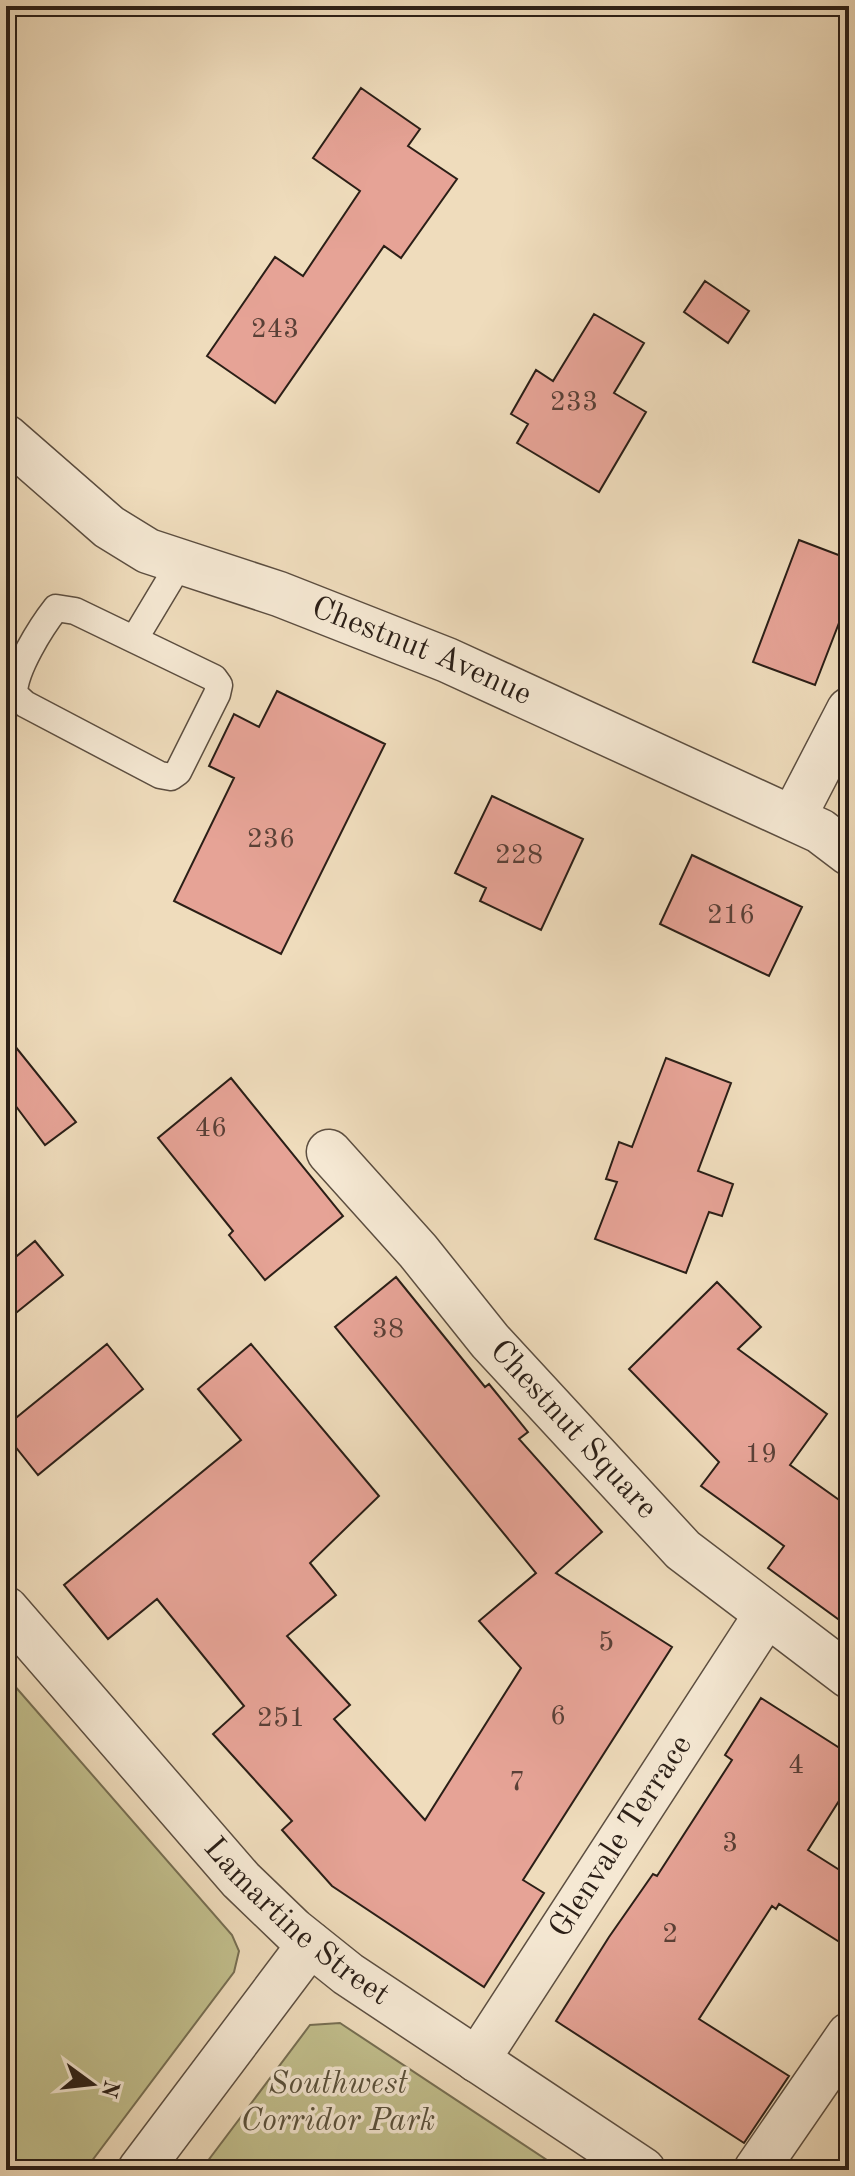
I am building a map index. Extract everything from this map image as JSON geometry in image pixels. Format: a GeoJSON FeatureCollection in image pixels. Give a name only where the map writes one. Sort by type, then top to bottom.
{"type":"FeatureCollection","features":[{"type":"Feature","properties":{"kind":"street","name":"Chestnut Avenue"},"geometry":{"type":"LineString","coordinates":[[6,437],[109,527],[148,551],[279,594],[447,660],[793,818],[820,831],[849,853]]}},
{"type":"Feature","properties":{"kind":"street"},"geometry":{"type":"LineString","coordinates":[[793,818],[849,710]]}},
{"type":"Feature","properties":{"kind":"street","name":"Chestnut Square"},"geometry":{"type":"LineString","coordinates":[[329,1152],[418,1251],[490,1341],[683,1550],[849,1676]]}},
{"type":"Feature","properties":{"kind":"street","name":"Lamartine Street"},"geometry":{"type":"LineString","coordinates":[[6,1609],[241,1880],[310,1944],[348,1974],[643,2170]]}},
{"type":"Feature","properties":{"kind":"street","name":"Glenvale Terrace"},"geometry":{"type":"LineString","coordinates":[[477,2060],[766,1615]]}},
{"type":"Feature","properties":{"kind":"street"},"geometry":{"type":"LineString","coordinates":[[140,2170],[310,1944]]}},
{"type":"Feature","properties":{"kind":"street"},"geometry":{"type":"LineString","coordinates":[[756,2170],[849,2035]]}},
{"type":"Feature","properties":{"kind":"lane"},"geometry":{"type":"LineString","coordinates":[[135,638],[180,563]]}},
{"type":"Feature","properties":{"kind":"lane"},"geometry":{"type":"LineString","coordinates":[[56,608],[75,611],[135,638],[214,678],[219,685],[178,772],[171,777],[160,775],[25,704],[14,694],[14,682],[46,620],[56,608]]}},
{"type":"Feature","properties":{"kind":"green space","name":"Southwest Corridor Park"},"geometry":{"type":"Polygon","coordinates":[[[6,1676],[232,1935],[239,1951],[234,1972],[85,2170],[6,2170],[6,1676]]]}},
{"type":"Feature","properties":{"kind":"green space","name":"Southwest Corridor Park"},"geometry":{"type":"Polygon","coordinates":[[[340,2023],[562,2170],[201,2170],[310,2025],[340,2023]]]}},
{"type":"Feature","properties":{"kind":"building"},"geometry":{"type":"Polygon","coordinates":[[[361,88],[420,129],[408,146],[457,179],[401,258],[384,246],[275,403],[207,356],[275,257],[303,276],[360,191],[313,158],[361,88]]]}},
{"type":"Feature","properties":{"kind":"building"},"geometry":{"type":"Polygon","coordinates":[[[705,281],[749,311],[728,343],[684,312],[705,281]]]}},
{"type":"Feature","properties":{"kind":"building"},"geometry":{"type":"Polygon","coordinates":[[[594,314],[644,343],[614,393],[646,412],[599,492],[517,443],[528,424],[511,414],[536,370],[553,381],[594,314]]]}},
{"type":"Feature","properties":{"kind":"building"},"geometry":{"type":"Polygon","coordinates":[[[799,540],[849,559],[849,597],[815,685],[753,662],[799,540]]]}},
{"type":"Feature","properties":{"kind":"building"},"geometry":{"type":"Polygon","coordinates":[[[277,691],[385,744],[281,954],[174,901],[234,778],[209,766],[234,714],[259,727],[277,691]]]}},
{"type":"Feature","properties":{"kind":"building"},"geometry":{"type":"Polygon","coordinates":[[[492,796],[583,839],[541,930],[480,901],[486,888],[455,873],[492,796]]]}},
{"type":"Feature","properties":{"kind":"building"},"geometry":{"type":"Polygon","coordinates":[[[692,855],[802,907],[769,976],[660,924],[692,855]]]}},
{"type":"Feature","properties":{"kind":"building"},"geometry":{"type":"Polygon","coordinates":[[[6,1035],[76,1122],[45,1145],[6,1093],[6,1035]]]}},
{"type":"Feature","properties":{"kind":"building"},"geometry":{"type":"Polygon","coordinates":[[[666,1058],[731,1083],[698,1171],[733,1184],[722,1216],[709,1212],[686,1273],[595,1239],[617,1182],[606,1179],[619,1142],[632,1147],[666,1058]]]}},
{"type":"Feature","properties":{"kind":"building"},"geometry":{"type":"Polygon","coordinates":[[[231,1078],[343,1216],[265,1280],[229,1235],[233,1231],[158,1138],[231,1078]]]}},
{"type":"Feature","properties":{"kind":"building"},"geometry":{"type":"Polygon","coordinates":[[[35,1241],[63,1275],[6,1321],[6,1265],[35,1241]]]}},
{"type":"Feature","properties":{"kind":"building"},"geometry":{"type":"Polygon","coordinates":[[[396,1277],[485,1387],[489,1384],[528,1432],[519,1439],[602,1532],[556,1573],[672,1647],[523,1880],[544,1893],[484,1987],[332,1886],[282,1830],[292,1821],[213,1734],[244,1706],[157,1599],[108,1639],[64,1585],[241,1440],[198,1389],[251,1344],[379,1496],[310,1563],[336,1595],[287,1636],[350,1705],[334,1719],[425,1820],[521,1668],[479,1621],[536,1573],[335,1327],[396,1277]]]}},
{"type":"Feature","properties":{"kind":"building"},"geometry":{"type":"Polygon","coordinates":[[[717,1282],[761,1327],[738,1349],[827,1414],[790,1465],[849,1507],[849,1627],[768,1568],[784,1546],[701,1486],[719,1462],[629,1369],[717,1282]]]}},
{"type":"Feature","properties":{"kind":"building"},"geometry":{"type":"Polygon","coordinates":[[[107,1344],[143,1389],[38,1475],[6,1435],[6,1426],[107,1344]]]}},
{"type":"Feature","properties":{"kind":"building"},"geometry":{"type":"Polygon","coordinates":[[[761,1698],[849,1754],[849,1785],[808,1850],[849,1876],[849,1948],[779,1904],[776,1909],[772,1906],[699,2019],[789,2076],[744,2143],[556,2021],[609,1937],[653,1874],[657,1876],[732,1760],[725,1755],[761,1698]]]}}]}
